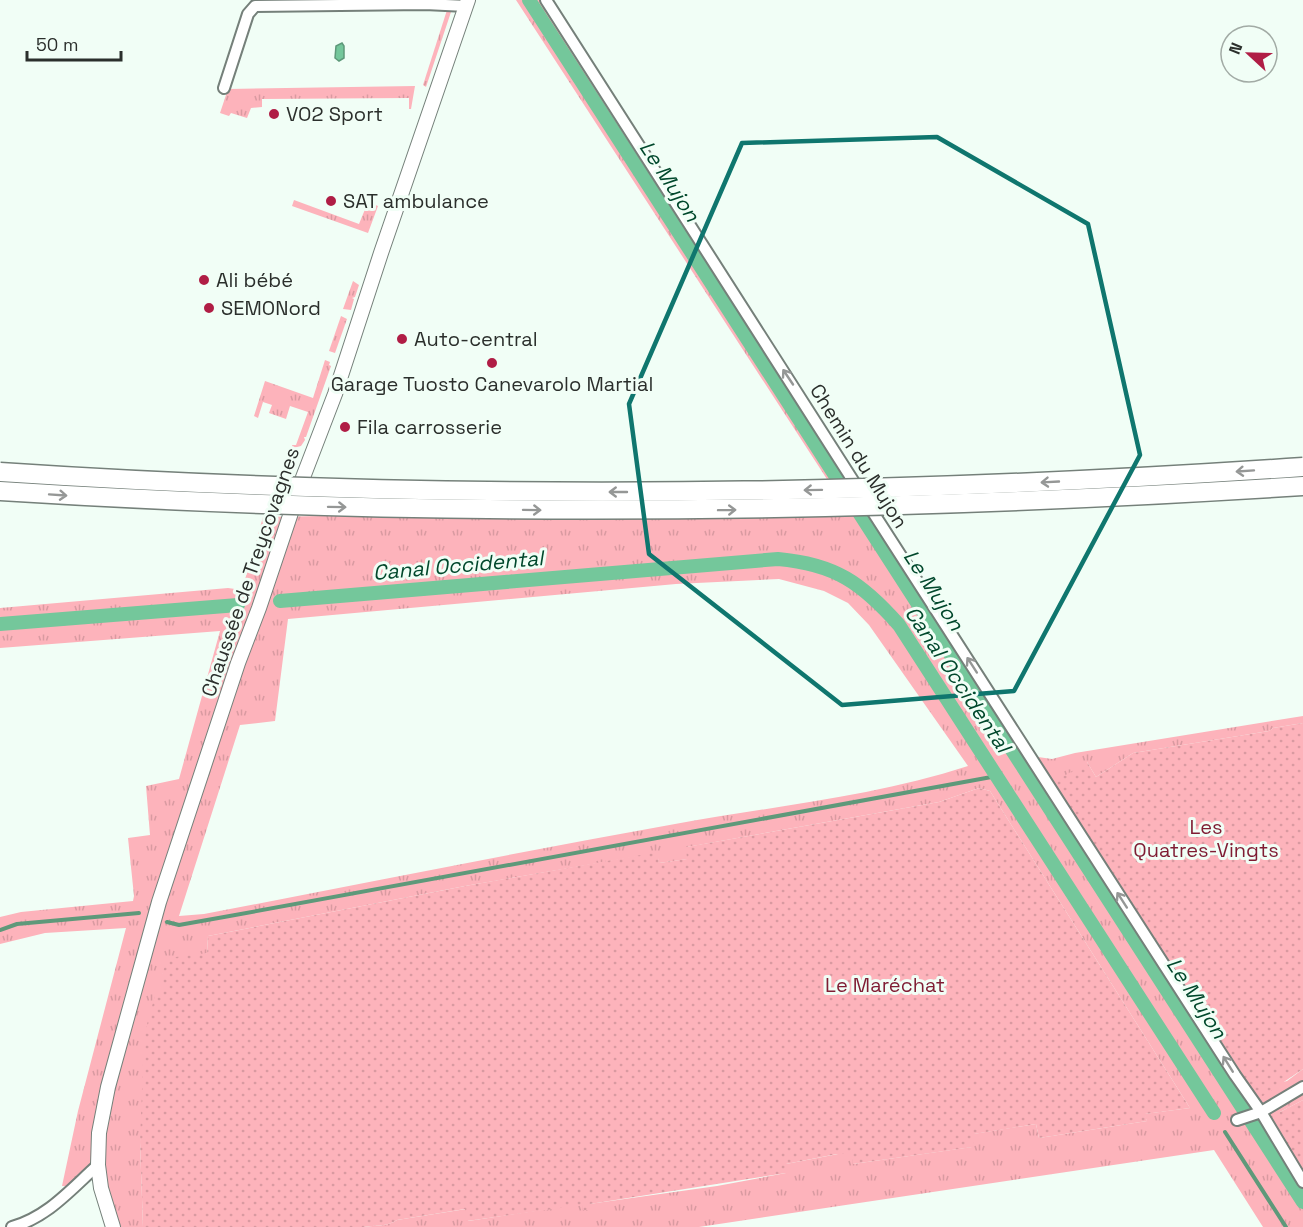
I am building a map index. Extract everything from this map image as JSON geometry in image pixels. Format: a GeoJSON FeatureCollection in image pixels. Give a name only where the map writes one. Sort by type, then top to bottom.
{"type":"FeatureCollection","features":[{"type":"Feature","properties":{"kind":"highway"},"geometry":{"type":"LineString","coordinates":[[0,472],[310,487],[667,492],[971,485],[1303,467]]}},
{"type":"Feature","properties":{"kind":"highway"},"geometry":{"type":"LineString","coordinates":[[0,491],[322,507],[652,510],[951,504],[1303,486]]}},
{"type":"Feature","properties":{"kind":"main road","name":"Chaussée de Treycovagnes"},"geometry":{"type":"LineString","coordinates":[[113,1227],[101,1188],[98,1165],[99,1133],[108,1087],[159,902],[238,663],[342,373],[467,3]]}},
{"type":"Feature","properties":{"kind":"street","name":"Chemin du Mujon"},"geometry":{"type":"LineString","coordinates":[[546,0],[1096,861],[1261,1112],[1303,1182]]}},
{"type":"Feature","properties":{"kind":"street"},"geometry":{"type":"LineString","coordinates":[[224,88],[248,14],[255,6],[467,3]]}},
{"type":"Feature","properties":{"kind":"street"},"geometry":{"type":"LineString","coordinates":[[1237,1120],[1261,1112],[1303,1087]]}},
{"type":"Feature","properties":{"kind":"street"},"geometry":{"type":"LineString","coordinates":[[12,1227],[33,1220],[46,1212],[98,1165]]}},
{"type":"Feature","properties":{"kind":"highlighted area"},"geometry":{"type":"Polygon","coordinates":[[[937,137],[1088,224],[1140,455],[1014,691],[842,705],[649,554],[629,404],[742,143],[937,137]]]}},
{"type":"Feature","properties":{"kind":"green space"},"geometry":{"type":"Polygon","coordinates":[[[516,0],[546,0],[809,409],[865,511],[1038,757],[1052,759],[1075,753],[1303,716],[1303,723],[1273,728],[1269,731],[1133,753],[1096,777],[1087,762],[1081,826],[1252,1089],[1287,1081],[1303,1069],[1303,1100],[1280,1112],[1303,1172],[1303,1227],[1263,1227],[1214,1150],[699,1227],[364,1227],[466,1209],[468,1221],[582,1204],[589,1209],[589,1204],[717,1186],[786,1173],[786,1164],[838,1154],[853,1154],[853,1164],[972,1147],[973,1134],[1036,1124],[1039,1138],[1147,1121],[1144,1114],[1190,1108],[990,791],[979,788],[939,802],[687,847],[688,859],[659,863],[657,853],[465,886],[208,936],[207,953],[162,974],[163,983],[140,1142],[143,1227],[113,1227],[98,1166],[75,1187],[62,1186],[78,1111],[126,928],[45,933],[0,944],[0,917],[21,912],[133,901],[128,838],[150,835],[146,786],[179,779],[220,631],[0,648],[0,608],[228,588],[242,590],[263,517],[845,507],[516,0]],[[779,579],[676,584],[288,619],[275,721],[240,725],[179,916],[204,914],[616,835],[823,800],[896,786],[968,766],[869,625],[848,603],[824,591],[779,579]]]}},
{"type":"Feature","properties":{"kind":"green space"},"geometry":{"type":"Polygon","coordinates":[[[447,10],[451,12],[426,87],[423,85],[447,10]]]}},
{"type":"Feature","properties":{"kind":"green space"},"geometry":{"type":"Polygon","coordinates":[[[415,86],[411,109],[409,109],[409,98],[262,99],[262,107],[251,108],[247,118],[231,113],[229,116],[220,113],[228,89],[415,86]]]}},
{"type":"Feature","properties":{"kind":"green space"},"geometry":{"type":"Polygon","coordinates":[[[294,200],[359,224],[368,202],[378,206],[368,233],[292,206],[294,200]]]}},
{"type":"Feature","properties":{"kind":"green space"},"geometry":{"type":"Polygon","coordinates":[[[353,281],[359,285],[355,297],[352,298],[354,299],[351,310],[343,309],[353,281]]]}},
{"type":"Feature","properties":{"kind":"green space"},"geometry":{"type":"Polygon","coordinates":[[[341,316],[347,319],[335,353],[329,351],[341,316]]]}},
{"type":"Feature","properties":{"kind":"green space"},"geometry":{"type":"Polygon","coordinates":[[[325,360],[330,362],[331,366],[306,437],[304,437],[305,440],[301,446],[293,448],[292,445],[296,445],[308,412],[290,406],[286,419],[269,413],[272,405],[263,402],[258,418],[254,416],[265,381],[313,398],[325,360]]]}},
{"type":"Feature","properties":{"kind":"green space","name":"Les Quatres-Vingts"},"geometry":{"type":"Polygon","coordinates":[[[1303,723],[1303,1069],[1260,1098],[1054,782],[1087,762],[1096,777],[1133,753],[1269,731],[1273,728],[1303,723]]]}},
{"type":"Feature","properties":{"kind":"green space","name":"Le Maréchat"},"geometry":{"type":"Polygon","coordinates":[[[979,788],[990,791],[1190,1108],[1145,1114],[1147,1121],[1039,1138],[1036,1124],[974,1134],[973,1147],[853,1164],[852,1154],[837,1154],[786,1164],[786,1173],[590,1204],[589,1210],[583,1210],[582,1205],[467,1221],[465,1209],[397,1220],[385,1225],[363,1227],[143,1227],[140,1142],[144,1035],[156,992],[161,991],[162,974],[168,958],[207,953],[208,936],[465,886],[658,852],[659,863],[687,859],[686,847],[939,802],[979,788]]]}},
{"type":"Feature","properties":{"kind":"green space"},"geometry":{"type":"Polygon","coordinates":[[[1303,1100],[1303,1172],[1277,1126],[1280,1112],[1303,1100]]]}},
{"type":"Feature","properties":{"kind":"shaded area"},"geometry":{"type":"Polygon","coordinates":[[[342,43],[344,58],[339,61],[335,58],[336,46],[342,43]]]}},
{"type":"Feature","properties":{"kind":"waterway","name":"Le Mujon"},"geometry":{"type":"LineString","coordinates":[[529,0],[1303,1202]]}},
{"type":"Feature","properties":{"kind":"waterway","name":"Canal Occidental"},"geometry":{"type":"LineString","coordinates":[[280,601],[778,559],[816,566],[846,578],[886,610],[899,625],[1214,1113]]}},
{"type":"Feature","properties":{"kind":"waterway","name":"Canal Occidental"},"geometry":{"type":"LineString","coordinates":[[0,624],[238,605]]}},
{"type":"Feature","properties":{"kind":"waterway"},"geometry":{"type":"LineString","coordinates":[[167,922],[179,925],[997,776]]}},
{"type":"Feature","properties":{"kind":"waterway"},"geometry":{"type":"LineString","coordinates":[[0,930],[17,924],[139,913]]}},
{"type":"Feature","properties":{"kind":"waterway","name":"Canal Occidental"},"geometry":{"type":"LineString","coordinates":[[1225,1132],[1286,1227]]}},
{"type":"Feature","properties":{"kind":"place","name":"VO2 Sport"},"geometry":{"type":"Point","coordinates":[274,114]}},
{"type":"Feature","properties":{"kind":"place","name":"SAT ambulance"},"geometry":{"type":"Point","coordinates":[331,201]}},
{"type":"Feature","properties":{"kind":"place","name":"Ali bébé"},"geometry":{"type":"Point","coordinates":[204,280]}},
{"type":"Feature","properties":{"kind":"place","name":"SEMONord"},"geometry":{"type":"Point","coordinates":[209,308]}},
{"type":"Feature","properties":{"kind":"place","name":"Auto-central"},"geometry":{"type":"Point","coordinates":[402,339]}},
{"type":"Feature","properties":{"kind":"place","name":"Garage Tuosto Canevarolo Martial"},"geometry":{"type":"Point","coordinates":[492,363]}},
{"type":"Feature","properties":{"kind":"place","name":"Fila carrosserie"},"geometry":{"type":"Point","coordinates":[345,427]}}]}
